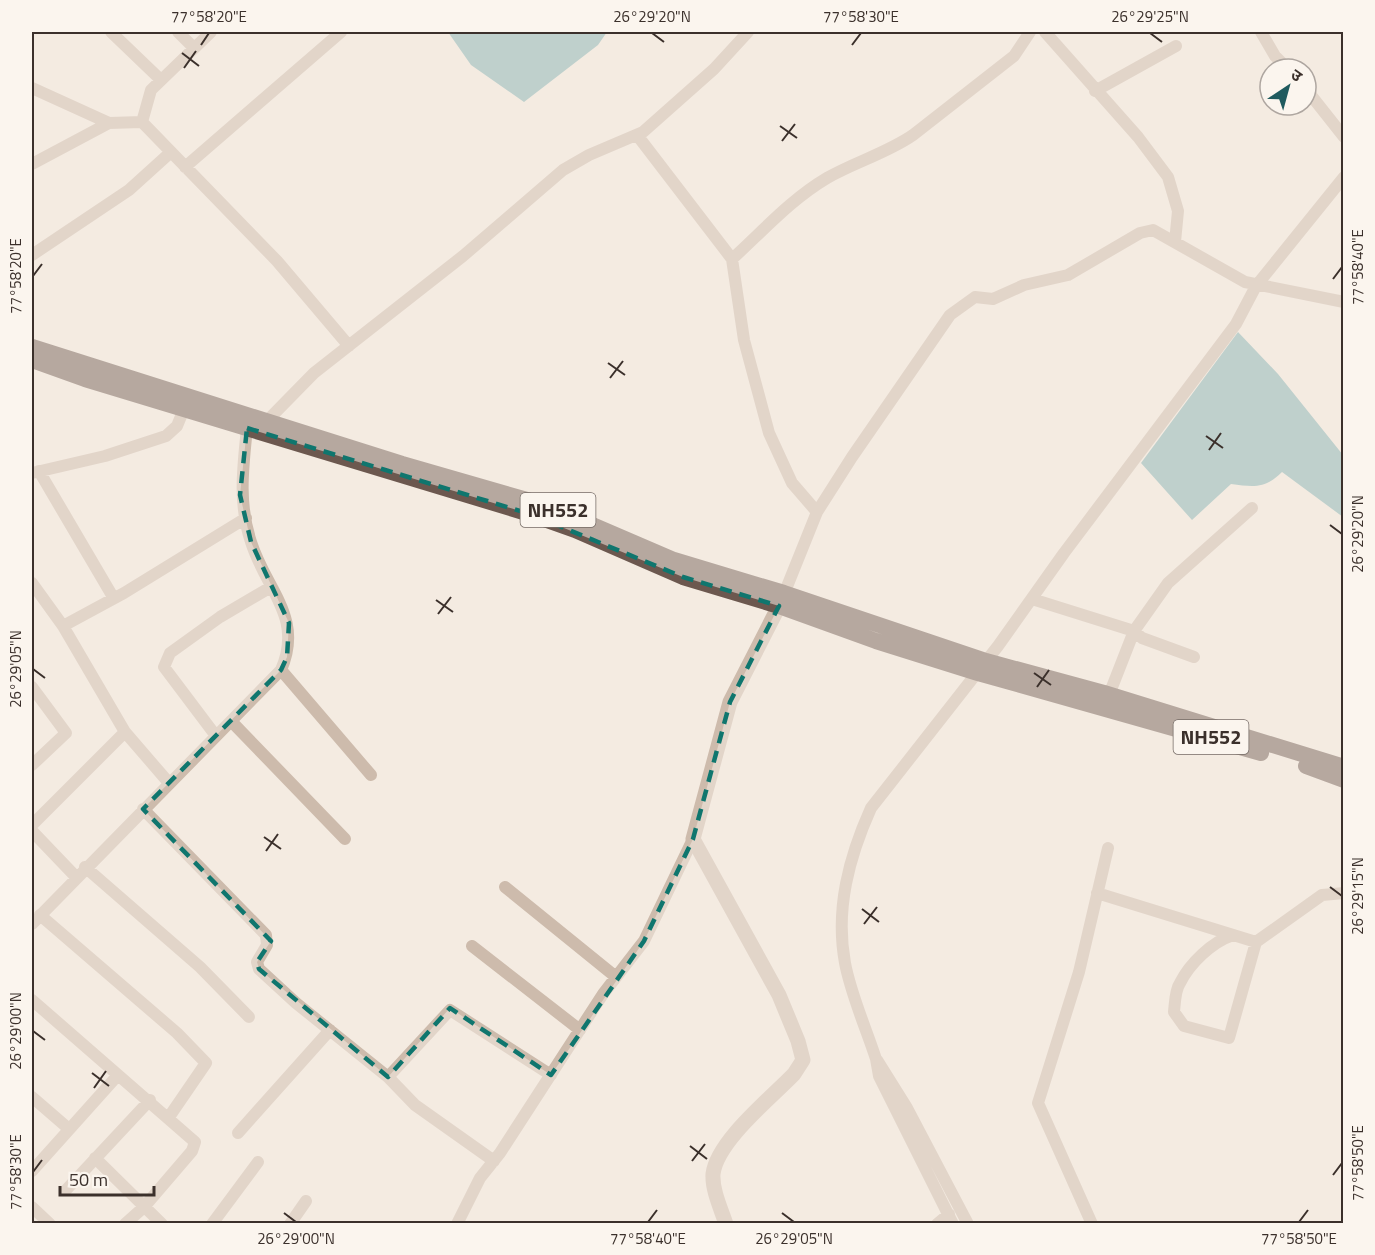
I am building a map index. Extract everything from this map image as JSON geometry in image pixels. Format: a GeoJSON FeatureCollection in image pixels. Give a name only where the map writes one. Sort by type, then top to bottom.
{"type":"FeatureCollection","features":[{"type":"Feature","properties":{"kind":"highway","name":"NH552"},"geometry":{"type":"LineString","coordinates":[[32,347],[258,426],[530,514],[575,530],[683,577],[781,599],[876,641],[982,667],[1344,767]]}},
{"type":"Feature","properties":{"kind":"highway","name":"NH552"},"geometry":{"type":"LineString","coordinates":[[32,360],[184,409],[258,426]]}},
{"type":"Feature","properties":{"kind":"highway","name":"NH552"},"geometry":{"type":"LineString","coordinates":[[1107,701],[1182,729],[1344,780]]}},
{"type":"Feature","properties":{"kind":"street"},"geometry":{"type":"LineString","coordinates":[[111,32],[161,80]]}},
{"type":"Feature","properties":{"kind":"street"},"geometry":{"type":"LineString","coordinates":[[178,32],[194,48]]}},
{"type":"Feature","properties":{"kind":"street"},"geometry":{"type":"LineString","coordinates":[[142,122],[151,90],[211,32]]}},
{"type":"Feature","properties":{"kind":"street"},"geometry":{"type":"LineString","coordinates":[[185,167],[341,32]]}},
{"type":"Feature","properties":{"kind":"street"},"geometry":{"type":"LineString","coordinates":[[169,1117],[206,1063],[177,1033],[36,920],[85,867],[281,670],[287,657],[289,623],[251,542],[240,495],[258,426],[314,373],[463,256],[563,170],[589,155],[637,135],[714,69],[748,32]]}},
{"type":"Feature","properties":{"kind":"street"},"geometry":{"type":"LineString","coordinates":[[732,259],[781,211],[805,192],[858,162],[898,146],[913,135],[1014,56],[1030,32]]}},
{"type":"Feature","properties":{"kind":"street"},"geometry":{"type":"LineString","coordinates":[[1045,32],[1056,41],[1095,91],[1138,136],[1168,177],[1178,211],[1175,242]]}},
{"type":"Feature","properties":{"kind":"street"},"geometry":{"type":"LineString","coordinates":[[1261,32],[1276,57]]}},
{"type":"Feature","properties":{"kind":"street"},"geometry":{"type":"LineString","coordinates":[[1095,91],[1176,46]]}},
{"type":"Feature","properties":{"kind":"street"},"geometry":{"type":"LineString","coordinates":[[34,91],[109,123],[142,122],[277,261],[349,346]]}},
{"type":"Feature","properties":{"kind":"street"},"geometry":{"type":"LineString","coordinates":[[1318,104],[1344,137]]}},
{"type":"Feature","properties":{"kind":"street"},"geometry":{"type":"LineString","coordinates":[[32,165],[109,123]]}},
{"type":"Feature","properties":{"kind":"street"},"geometry":{"type":"LineString","coordinates":[[637,135],[732,259],[744,340],[769,433],[792,483],[817,512]]}},
{"type":"Feature","properties":{"kind":"street"},"geometry":{"type":"LineString","coordinates":[[32,255],[129,190],[171,152]]}},
{"type":"Feature","properties":{"kind":"street"},"geometry":{"type":"LineString","coordinates":[[937,1224],[951,1219],[879,1076],[876,1059],[845,964],[841,913],[850,860],[871,808],[982,667],[1236,324],[1251,284],[1344,177]]}},
{"type":"Feature","properties":{"kind":"street"},"geometry":{"type":"LineString","coordinates":[[457,1224],[480,1178],[494,1161],[616,977],[644,941],[693,839],[730,702],[781,599],[817,512],[950,315],[963,303],[975,297],[993,299],[1024,285],[1068,275],[1140,233],[1153,230],[1233,277],[1251,284],[1344,302]]}},
{"type":"Feature","properties":{"kind":"street"},"geometry":{"type":"LineString","coordinates":[[113,597],[35,472],[105,456],[166,436],[177,426],[184,409]]}},
{"type":"Feature","properties":{"kind":"street"},"geometry":{"type":"LineString","coordinates":[[1107,701],[1134,631],[1168,584],[1252,508]]}},
{"type":"Feature","properties":{"kind":"street"},"geometry":{"type":"LineString","coordinates":[[63,626],[246,518]]}},
{"type":"Feature","properties":{"kind":"street"},"geometry":{"type":"LineString","coordinates":[[32,583],[63,626],[125,732],[169,783]]}},
{"type":"Feature","properties":{"kind":"street"},"geometry":{"type":"LineString","coordinates":[[216,736],[164,667],[166,659],[170,653],[220,617],[272,587]]}},
{"type":"Feature","properties":{"kind":"street"},"geometry":{"type":"LineString","coordinates":[[1032,599],[1134,631],[1142,638],[1194,657]]}},
{"type":"Feature","properties":{"kind":"street"},"geometry":{"type":"LineString","coordinates":[[281,670],[371,776]]}},
{"type":"Feature","properties":{"kind":"street"},"geometry":{"type":"LineString","coordinates":[[32,687],[66,733],[32,765]]}},
{"type":"Feature","properties":{"kind":"street"},"geometry":{"type":"LineString","coordinates":[[231,721],[345,838]]}},
{"type":"Feature","properties":{"kind":"street"},"geometry":{"type":"LineString","coordinates":[[32,825],[125,732]]}},
{"type":"Feature","properties":{"kind":"street"},"geometry":{"type":"LineString","coordinates":[[143,809],[266,935],[267,945],[257,962],[259,969],[388,1077],[415,1105],[494,1161]]}},
{"type":"Feature","properties":{"kind":"street"},"geometry":{"type":"LineString","coordinates":[[32,831],[76,877]]}},
{"type":"Feature","properties":{"kind":"street"},"geometry":{"type":"LineString","coordinates":[[693,839],[779,995],[798,1041],[803,1060],[794,1074],[724,1147],[713,1173],[715,1190],[726,1224]]}},
{"type":"Feature","properties":{"kind":"street"},"geometry":{"type":"LineString","coordinates":[[1092,1224],[1038,1104],[1079,972],[1108,848]]}},
{"type":"Feature","properties":{"kind":"street"},"geometry":{"type":"LineString","coordinates":[[85,867],[200,967],[249,1017]]}},
{"type":"Feature","properties":{"kind":"street"},"geometry":{"type":"LineString","coordinates":[[505,887],[616,977]]}},
{"type":"Feature","properties":{"kind":"street"},"geometry":{"type":"LineString","coordinates":[[1097,893],[1256,942]]}},
{"type":"Feature","properties":{"kind":"street"},"geometry":{"type":"LineString","coordinates":[[1233,935],[1221,939],[1201,956],[1179,984],[1174,1012],[1184,1026],[1229,1038],[1256,942],[1322,895],[1344,893]]}},
{"type":"Feature","properties":{"kind":"street"},"geometry":{"type":"LineString","coordinates":[[472,946],[580,1030]]}},
{"type":"Feature","properties":{"kind":"street"},"geometry":{"type":"LineString","coordinates":[[32,1000],[150,1100],[195,1142],[195,1146],[144,1207],[125,1224]]}},
{"type":"Feature","properties":{"kind":"street"},"geometry":{"type":"LineString","coordinates":[[388,1077],[450,1010],[551,1075]]}},
{"type":"Feature","properties":{"kind":"street"},"geometry":{"type":"LineString","coordinates":[[238,1133],[330,1030]]}},
{"type":"Feature","properties":{"kind":"street"},"geometry":{"type":"LineString","coordinates":[[876,1059],[907,1108],[968,1224]]}},
{"type":"Feature","properties":{"kind":"street"},"geometry":{"type":"LineString","coordinates":[[32,1171],[118,1075]]}},
{"type":"Feature","properties":{"kind":"street"},"geometry":{"type":"LineString","coordinates":[[32,1097],[69,1129]]}},
{"type":"Feature","properties":{"kind":"street"},"geometry":{"type":"LineString","coordinates":[[66,1190],[150,1100]]}},
{"type":"Feature","properties":{"kind":"street"},"geometry":{"type":"LineString","coordinates":[[95,1158],[162,1224]]}},
{"type":"Feature","properties":{"kind":"street"},"geometry":{"type":"LineString","coordinates":[[212,1224],[258,1162]]}},
{"type":"Feature","properties":{"kind":"street"},"geometry":{"type":"LineString","coordinates":[[290,1224],[306,1201]]}},
{"type":"Feature","properties":{"kind":"street"},"geometry":{"type":"LineString","coordinates":[[32,1207],[45,1222]]}},
{"type":"Feature","properties":{"kind":"highlighted area"},"geometry":{"type":"Polygon","coordinates":[[[247,428],[530,514],[683,577],[779,606],[730,702],[693,839],[644,941],[551,1075],[450,1008],[388,1077],[259,969],[257,962],[271,941],[143,809],[281,670],[287,657],[289,623],[251,542],[240,495],[247,428]]]}},
{"type":"Feature","properties":{"kind":"water"},"geometry":{"type":"Polygon","coordinates":[[[448,32],[607,32],[598,45],[524,102],[471,65],[448,32]]]}},
{"type":"Feature","properties":{"kind":"water"},"geometry":{"type":"Polygon","coordinates":[[[1238,332],[1278,374],[1343,455],[1343,517],[1282,472],[1276,478],[1259,486],[1231,484],[1192,520],[1141,463],[1238,332]]]}}]}
